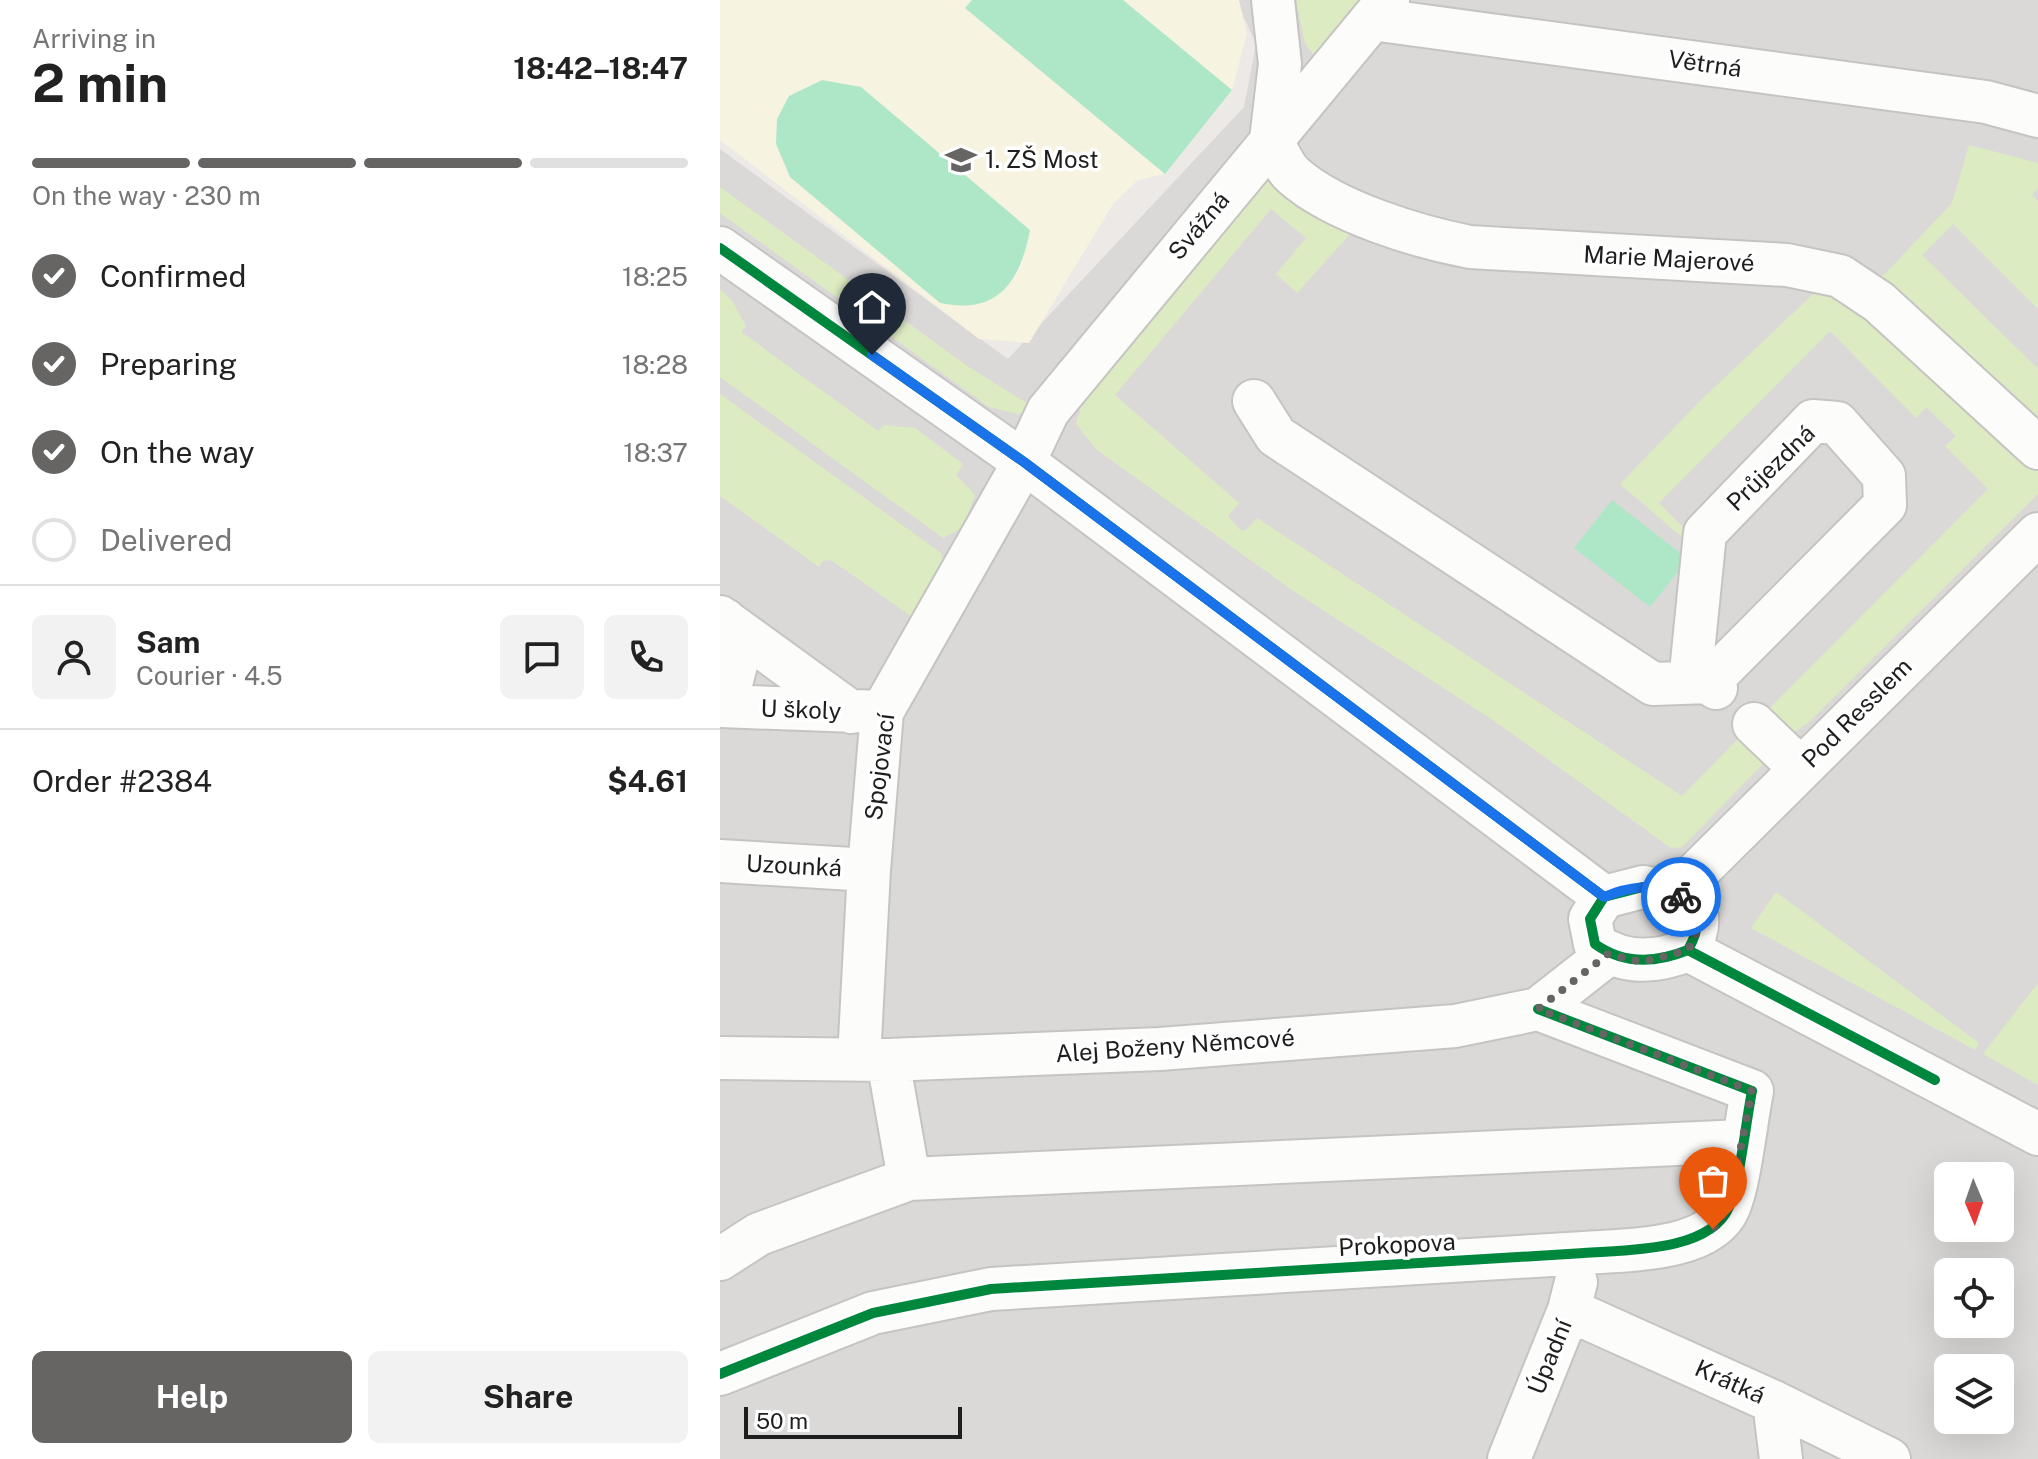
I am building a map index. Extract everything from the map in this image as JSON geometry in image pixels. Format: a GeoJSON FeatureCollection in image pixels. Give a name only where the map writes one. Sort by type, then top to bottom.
{"type":"FeatureCollection","features":[{"type":"Feature","properties":{"kind":"street"},"geometry":{"type":"LineString","coordinates":[[1271,140],[1280,64],[1273,0]]}},
{"type":"Feature","properties":{"kind":"street","name":"Svážná"},"geometry":{"type":"LineString","coordinates":[[1024,462],[1048,411],[1380,9]]}},
{"type":"Feature","properties":{"kind":"street","name":"Větrná"},"geometry":{"type":"LineString","coordinates":[[1380,9],[1986,102],[2038,116]]}},
{"type":"Feature","properties":{"kind":"street","name":"Marie Majerové"},"geometry":{"type":"LineString","coordinates":[[1271,140],[1293,175],[1352,210],[1420,237],[1470,247],[1787,265],[1840,276],[1879,302],[2038,448]]}},
{"type":"Feature","properties":{"kind":"street"},"geometry":{"type":"LineString","coordinates":[[720,248],[1024,462],[1604,897]]}},
{"type":"Feature","properties":{"kind":"street"},"geometry":{"type":"LineString","coordinates":[[1254,401],[1276,436],[1653,684],[1707,686]]}},
{"type":"Feature","properties":{"kind":"street","name":"Průjezdná"},"geometry":{"type":"LineString","coordinates":[[1813,421],[1837,423],[1884,476],[1885,505],[1707,686],[1705,533],[1813,421]]}},
{"type":"Feature","properties":{"kind":"street","name":"Spojovací"},"geometry":{"type":"LineString","coordinates":[[873,1060],[866,712],[1024,462]]}},
{"type":"Feature","properties":{"kind":"street","name":"Pod Resslem"},"geometry":{"type":"LineString","coordinates":[[1677,892],[2038,534]]}},
{"type":"Feature","properties":{"kind":"street"},"geometry":{"type":"LineString","coordinates":[[722,618],[866,712]]}},
{"type":"Feature","properties":{"kind":"street"},"geometry":{"type":"LineString","coordinates":[[722,618],[736,665],[722,706]]}},
{"type":"Feature","properties":{"kind":"street","name":"U školy"},"geometry":{"type":"LineString","coordinates":[[722,706],[866,712]]}},
{"type":"Feature","properties":{"kind":"street"},"geometry":{"type":"LineString","coordinates":[[1754,724],[1801,769]]}},
{"type":"Feature","properties":{"kind":"street","name":"Uzounká"},"geometry":{"type":"LineString","coordinates":[[720,861],[869,870]]}},
{"type":"Feature","properties":{"kind":"street"},"geometry":{"type":"LineString","coordinates":[[1688,950],[1699,930],[1696,911],[1677,892],[1643,887],[1604,897],[1590,919],[1595,944],[1608,954],[1642,962],[1688,950],[2038,1134]]}},
{"type":"Feature","properties":{"kind":"street","name":"Alej Boženy Němcové"},"geometry":{"type":"LineString","coordinates":[[720,1058],[873,1060],[1160,1049],[1455,1026],[1538,1009],[1608,954]]}},
{"type":"Feature","properties":{"kind":"street","name":"Prokopova"},"geometry":{"type":"LineString","coordinates":[[720,1374],[873,1313],[991,1289],[1671,1246],[1713,1229],[1729,1207],[1752,1091],[1538,1009]]}},
{"type":"Feature","properties":{"kind":"street"},"geometry":{"type":"LineString","coordinates":[[873,1060],[909,1179]]}},
{"type":"Feature","properties":{"kind":"street"},"geometry":{"type":"LineString","coordinates":[[720,1259],[759,1234],[909,1179],[1742,1141]]}},
{"type":"Feature","properties":{"kind":"street","name":"Úpadní"},"geometry":{"type":"LineString","coordinates":[[1509,1459],[1569,1310],[1584,1253]]}},
{"type":"Feature","properties":{"kind":"street","name":"Krátká"},"geometry":{"type":"LineString","coordinates":[[1569,1310],[1774,1402],[1889,1459]]}},
{"type":"Feature","properties":{"kind":"street"},"geometry":{"type":"LineString","coordinates":[[1774,1402],[1781,1459]]}},
{"type":"Feature","properties":{"kind":"shaded area","name":"1. ZŠ Most"},"geometry":{"type":"Polygon","coordinates":[[[720,0],[1239,0],[1247,34],[1232,90],[1165,174],[1138,180],[1113,204],[1029,343],[979,339],[720,140],[720,0]]]}},
{"type":"Feature","properties":{"kind":"shaded area"},"geometry":{"type":"Polygon","coordinates":[[[1236,0],[2038,0],[2038,1459],[720,1459],[720,149],[1008,359],[1244,107],[1256,44],[1236,0]]]}},
{"type":"Feature","properties":{"kind":"shaded area"},"geometry":{"type":"Polygon","coordinates":[[[1340,246],[1376,280],[1283,412],[1218,383],[1340,246]]]}},
{"type":"Feature","properties":{"kind":"green space"},"geometry":{"type":"Polygon","coordinates":[[[972,0],[1123,0],[1232,90],[1165,174],[965,8],[972,0]]]}},
{"type":"Feature","properties":{"kind":"green space"},"geometry":{"type":"Polygon","coordinates":[[[1296,0],[1372,0],[1315,56],[1305,44],[1296,0]]]}},
{"type":"Feature","properties":{"kind":"green space"},"geometry":{"type":"Polygon","coordinates":[[[822,80],[861,87],[1030,230],[1020,265],[1003,290],[977,304],[940,303],[790,177],[776,144],[777,119],[789,96],[822,80]]]}},
{"type":"Feature","properties":{"kind":"green space"},"geometry":{"type":"Polygon","coordinates":[[[1969,145],[2038,163],[2038,188],[2032,195],[2038,201],[2038,309],[1953,224],[1922,255],[2038,369],[2038,421],[1873,275],[1884,275],[1952,203],[1969,145]]]}},
{"type":"Feature","properties":{"kind":"green space"},"geometry":{"type":"Polygon","coordinates":[[[1266,173],[1360,223],[1297,293],[1276,274],[1306,238],[1271,209],[1115,395],[1239,503],[1228,516],[1240,530],[1246,530],[1257,518],[1682,796],[1740,737],[1764,763],[1682,847],[1671,848],[1493,720],[1295,592],[1097,450],[1076,424],[1082,404],[1266,173]]]}},
{"type":"Feature","properties":{"kind":"green space"},"geometry":{"type":"Polygon","coordinates":[[[720,187],[970,368],[1035,408],[1018,414],[989,407],[720,213],[720,187]]]}},
{"type":"Feature","properties":{"kind":"green space"},"geometry":{"type":"Polygon","coordinates":[[[1825,283],[2038,462],[2038,494],[1809,722],[1788,737],[1763,715],[1988,489],[1945,446],[1956,436],[1926,407],[1916,418],[1830,331],[1659,503],[1689,533],[1684,539],[1620,484],[1700,401],[1825,283]]]}},
{"type":"Feature","properties":{"kind":"green space"},"geometry":{"type":"Polygon","coordinates":[[[720,289],[732,301],[746,326],[741,332],[878,431],[884,425],[915,428],[963,464],[956,475],[975,495],[963,527],[943,538],[720,377],[720,289]]]}},
{"type":"Feature","properties":{"kind":"green space"},"geometry":{"type":"Polygon","coordinates":[[[720,394],[941,553],[945,566],[915,619],[831,560],[823,561],[819,567],[720,496],[720,394]]]}},
{"type":"Feature","properties":{"kind":"green space"},"geometry":{"type":"Polygon","coordinates":[[[1612,500],[1688,559],[1650,607],[1574,548],[1612,500]]]}},
{"type":"Feature","properties":{"kind":"green space"},"geometry":{"type":"Polygon","coordinates":[[[1776,892],[1979,1043],[1975,1050],[1751,928],[1776,892]]]}},
{"type":"Feature","properties":{"kind":"green space"},"geometry":{"type":"Polygon","coordinates":[[[2038,983],[2038,1085],[1983,1054],[2038,983]]]}},
{"type":"Feature","properties":{"kind":"cycle path"},"geometry":{"type":"LineString","coordinates":[[720,248],[1024,462],[1604,897]]}},
{"type":"Feature","properties":{"kind":"cycle path"},"geometry":{"type":"LineString","coordinates":[[1643,887],[1670,893],[1690,904],[1697,922],[1688,950],[1664,958],[1640,960],[1617,956],[1595,944],[1590,919],[1604,897],[1643,887]]}},
{"type":"Feature","properties":{"kind":"cycle path"},"geometry":{"type":"LineString","coordinates":[[1688,950],[1935,1080]]}},
{"type":"Feature","properties":{"kind":"cycle path"},"geometry":{"type":"LineString","coordinates":[[720,1374],[873,1313],[991,1289],[1643,1249],[1686,1241],[1719,1222],[1729,1207],[1736,1182],[1752,1091],[1538,1009]]}},
{"type":"Feature","properties":{"kind":"way so far"},"geometry":{"type":"LineString","coordinates":[[1681,897],[1696,911],[1699,930],[1688,950],[1671,957],[1642,962],[1608,954],[1538,1009],[1752,1091],[1729,1207],[1713,1229]]}},
{"type":"Feature","properties":{"kind":"place","name":"1. ZŠ Most"},"geometry":{"type":"Point","coordinates":[961,160]}},
{"type":"Feature","properties":{"kind":"route"},"geometry":{"type":"LineString","coordinates":[[872,355],[1024,462],[1604,897],[1621,890],[1643,887],[1677,892],[1681,897]]}}]}
